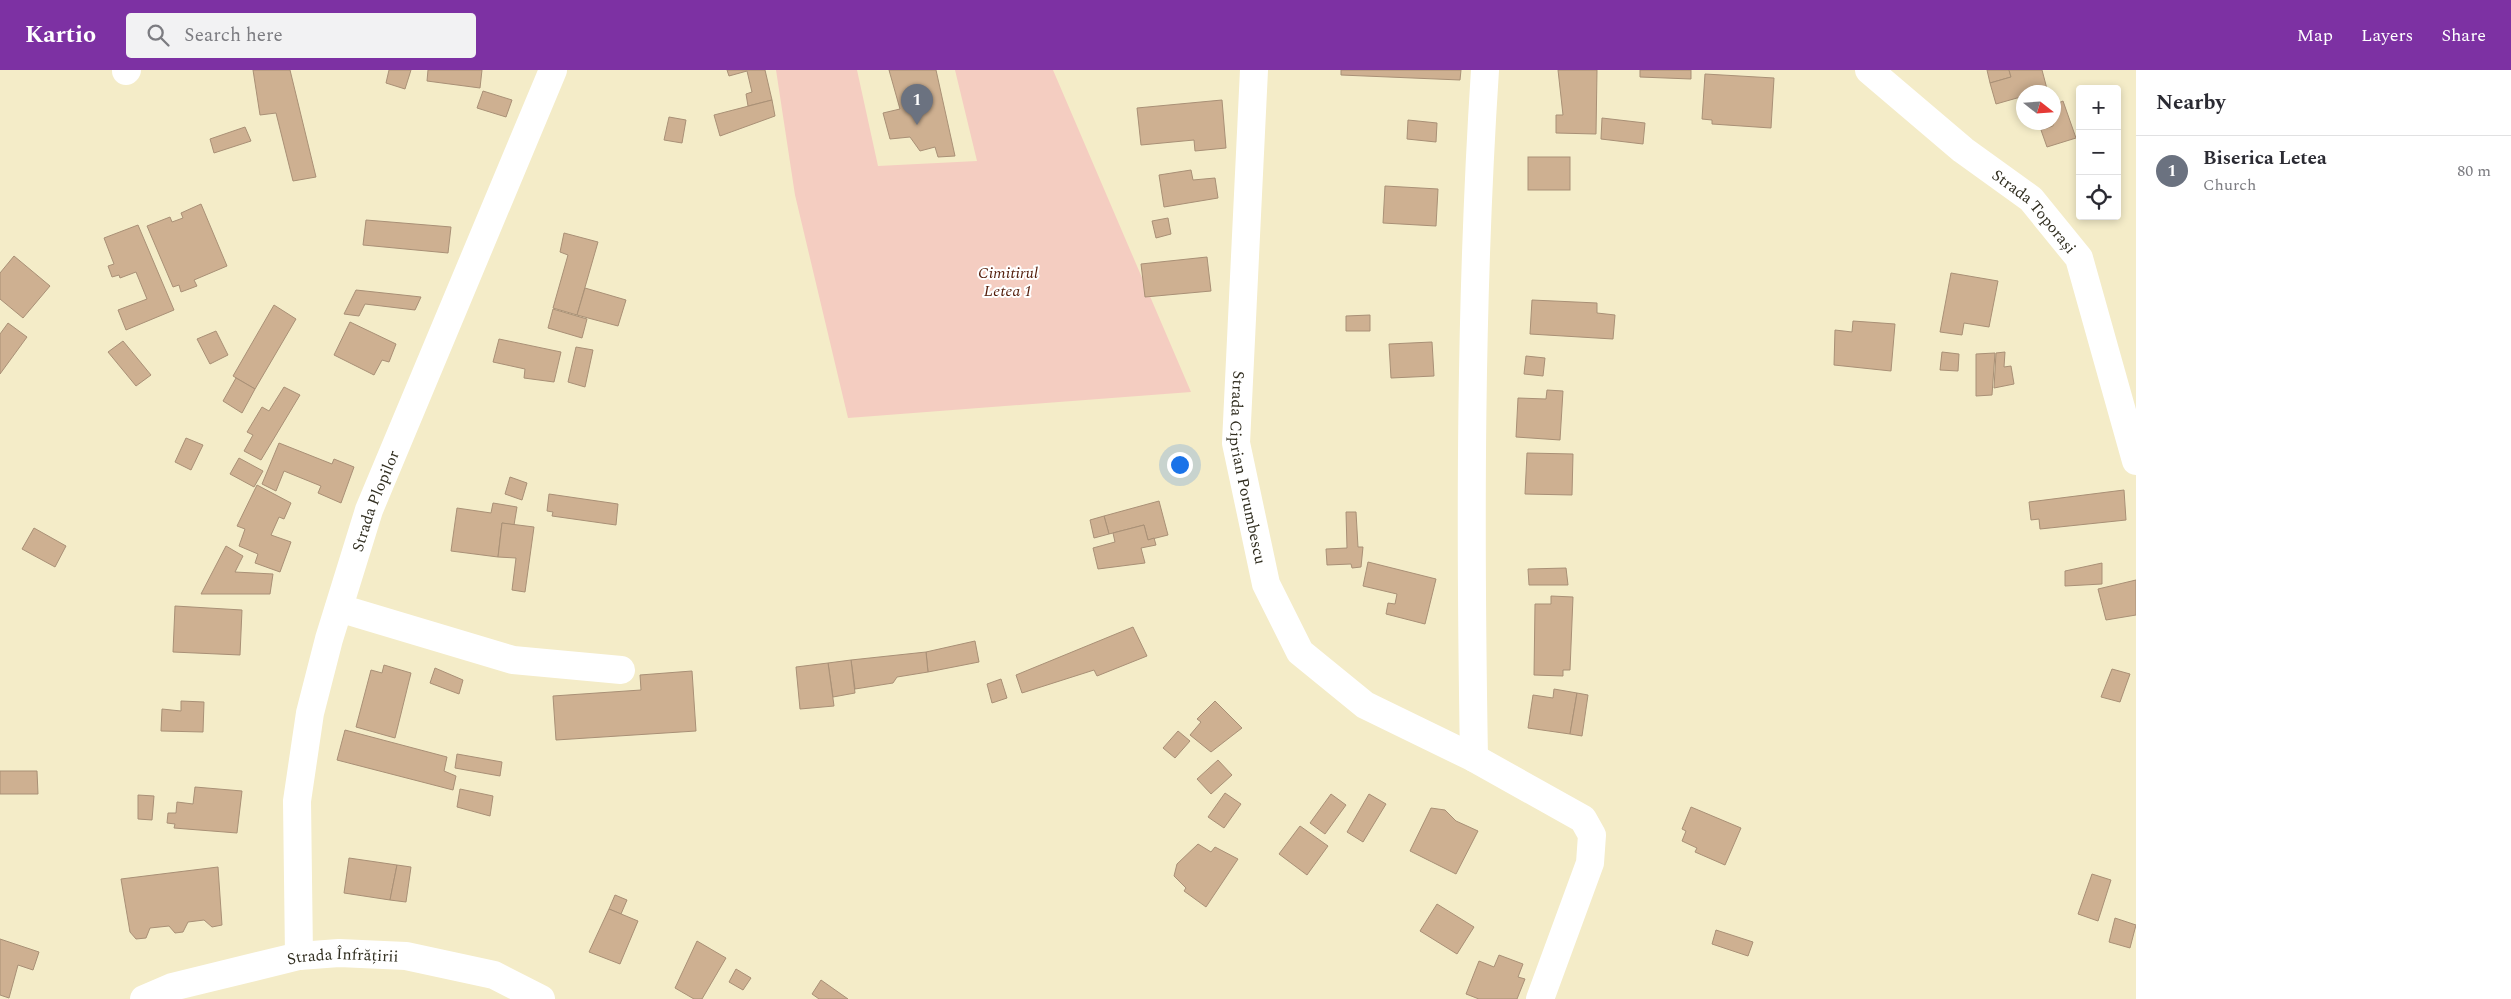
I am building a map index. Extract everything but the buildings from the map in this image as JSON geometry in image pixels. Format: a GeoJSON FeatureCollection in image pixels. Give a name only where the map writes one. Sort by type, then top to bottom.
{"type":"FeatureCollection","features":[{"type":"Feature","properties":{"kind":"street","name":"Strada Plopilor"},"geometry":{"type":"LineString","coordinates":[[299,956],[297,801],[310,713],[329,638],[369,510],[553,70]]}},
{"type":"Feature","properties":{"kind":"street","name":"Strada Ciprian Porumbescu"},"geometry":{"type":"LineString","coordinates":[[1254,70],[1236,443],[1266,584],[1300,652],[1365,705],[1474,758],[1583,818],[1592,835],[1590,862],[1540,999]]}},
{"type":"Feature","properties":{"kind":"street"},"geometry":{"type":"LineString","coordinates":[[1474,758],[1470,529],[1478,178],[1485,70]]}},
{"type":"Feature","properties":{"kind":"street","name":"Strada Toporași"},"geometry":{"type":"LineString","coordinates":[[1869,70],[1963,150],[2031,199],[2080,258],[2136,461]]}},
{"type":"Feature","properties":{"kind":"street"},"geometry":{"type":"LineString","coordinates":[[339,608],[512,660],[621,670]]}},
{"type":"Feature","properties":{"kind":"street","name":"Strada Înfrățirii"},"geometry":{"type":"LineString","coordinates":[[144,999],[172,987],[299,956],[338,953],[406,956],[494,975],[541,999]]}},
{"type":"Feature","properties":{"kind":"green space","name":"Cimitirul Letea 1"},"geometry":{"type":"Polygon","coordinates":[[[776,70],[857,70],[878,166],[977,161],[955,70],[1053,70],[1191,392],[848,418],[795,195],[776,70]]]}},
{"type":"Feature","properties":{"kind":"place","name":"Biserica Letea"},"geometry":{"type":"Point","coordinates":[917,125]}}]}
